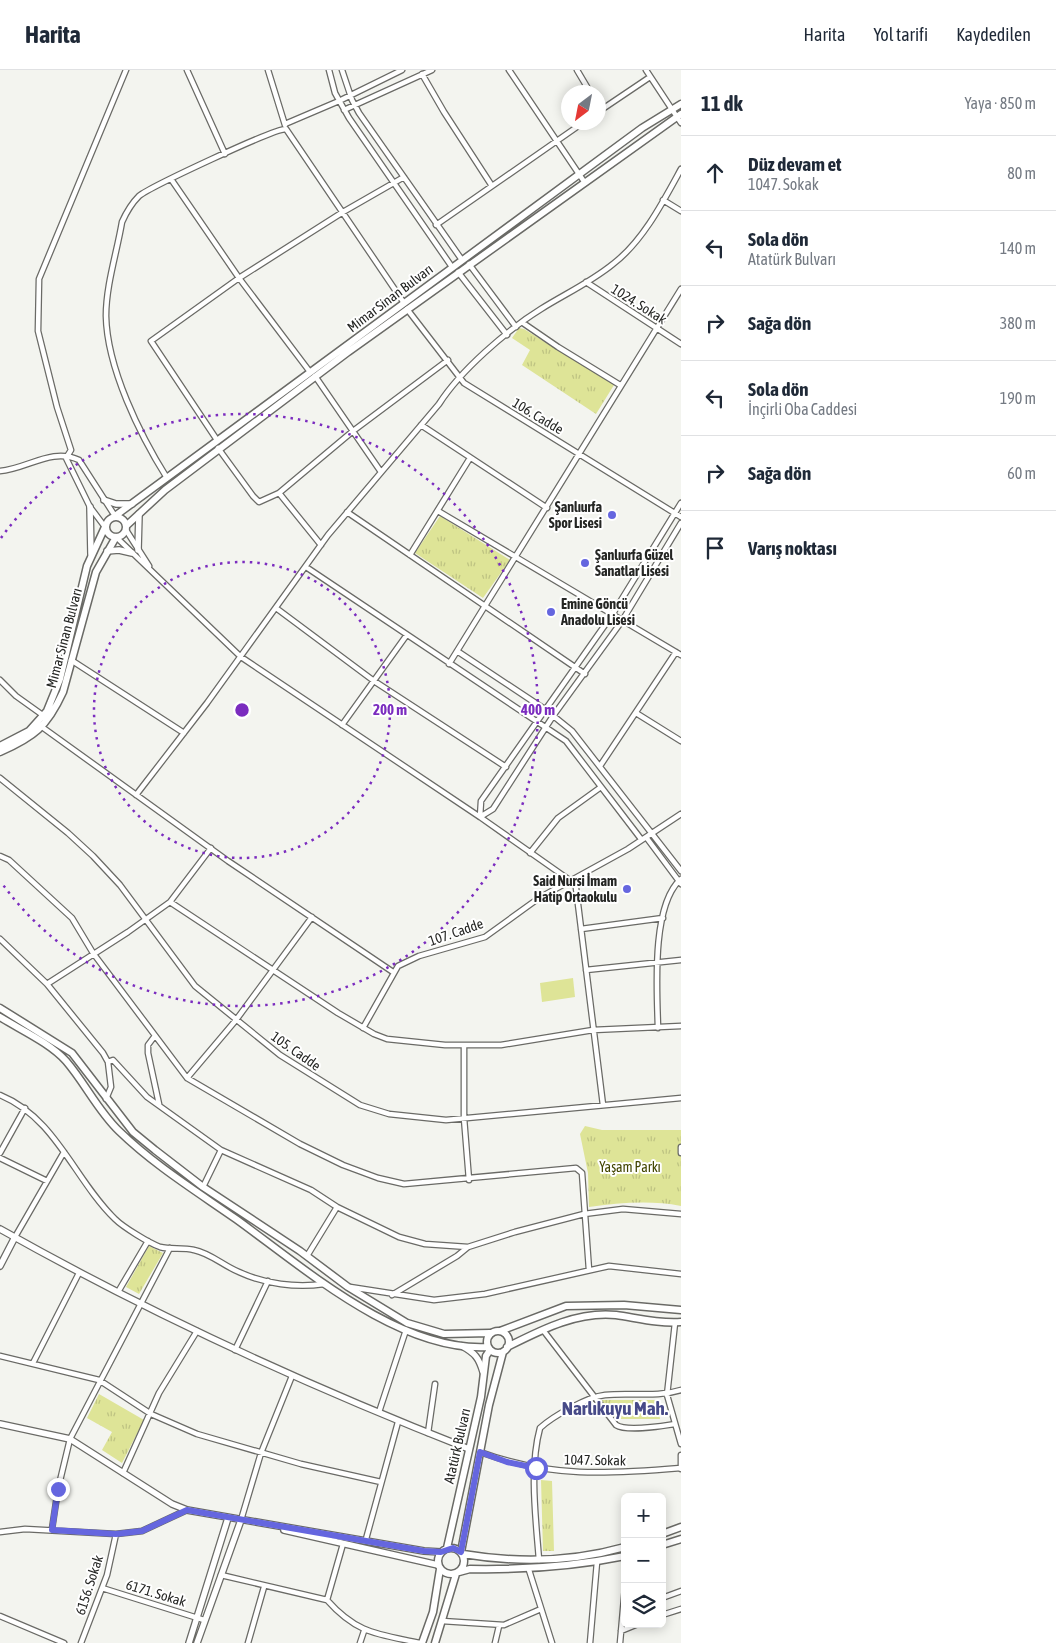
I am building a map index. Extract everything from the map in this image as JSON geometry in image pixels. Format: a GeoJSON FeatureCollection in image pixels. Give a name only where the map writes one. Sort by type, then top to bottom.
{"type":"FeatureCollection","features":[{"type":"Feature","properties":{"kind":"main road","name":"Mimar Sinan Bulvarı"},"geometry":{"type":"LineString","coordinates":[[126,528],[165,490],[313,374],[405,306],[452,267],[642,128],[681,104]]}},
{"type":"Feature","properties":{"kind":"main road","name":"Mimar Sinan Bulvarı"},"geometry":{"type":"LineString","coordinates":[[405,306],[458,272],[680,118]]}},
{"type":"Feature","properties":{"kind":"main road","name":"Mimar Sinan Bulvarı"},"geometry":{"type":"LineString","coordinates":[[115,516],[134,504],[217,440],[313,374]]}},
{"type":"Feature","properties":{"kind":"main road"},"geometry":{"type":"LineString","coordinates":[[115,516],[123,520],[126,528],[122,535],[116,537],[108,534],[105,526],[108,519],[115,516]]}},
{"type":"Feature","properties":{"kind":"main road","name":"Mimar Sinan Bulvarı"},"geometry":{"type":"LineString","coordinates":[[0,746],[29,731],[44,716],[60,679],[91,554],[105,526]]}},
{"type":"Feature","properties":{"kind":"main road","name":"Mimar Sinan Bulvarı"},"geometry":{"type":"LineString","coordinates":[[0,752],[34,735],[55,709],[63,692],[96,572],[116,537]]}},
{"type":"Feature","properties":{"kind":"main road"},"geometry":{"type":"LineString","coordinates":[[0,1008],[72,1053],[133,1132],[203,1187],[307,1256],[348,1287],[415,1326],[444,1334],[490,1333],[566,1306],[624,1304],[681,1310]]}},
{"type":"Feature","properties":{"kind":"main road"},"geometry":{"type":"LineString","coordinates":[[0,1017],[65,1060],[117,1129],[149,1158],[324,1284],[386,1322],[406,1330],[458,1344],[489,1348],[495,1352],[543,1330],[586,1316],[614,1315],[678,1323]]}},
{"type":"Feature","properties":{"kind":"main road"},"geometry":{"type":"LineString","coordinates":[[500,1331],[508,1337],[505,1349]]}},
{"type":"Feature","properties":{"kind":"main road"},"geometry":{"type":"LineString","coordinates":[[489,1348],[486,1341],[490,1333]]}},
{"type":"Feature","properties":{"kind":"main road","name":"Atatürk Bulvarı"},"geometry":{"type":"LineString","coordinates":[[444,1550],[469,1449],[489,1348]]}},
{"type":"Feature","properties":{"kind":"main road","name":"Atatürk Bulvarı"},"geometry":{"type":"LineString","coordinates":[[462,1553],[489,1405],[505,1349]]}},
{"type":"Feature","properties":{"kind":"main road"},"geometry":{"type":"LineString","coordinates":[[666,1533],[681,1527]]}},
{"type":"Feature","properties":{"kind":"main road"},"geometry":{"type":"LineString","coordinates":[[666,1544],[681,1539]]}},
{"type":"Feature","properties":{"kind":"main road"},"geometry":{"type":"LineString","coordinates":[[421,1643],[433,1612],[439,1567],[438,1558],[444,1550],[453,1548],[462,1553],[539,1560],[574,1558],[621,1548]]}},
{"type":"Feature","properties":{"kind":"main road"},"geometry":{"type":"LineString","coordinates":[[435,1643],[458,1573],[465,1562],[462,1553]]}},
{"type":"Feature","properties":{"kind":"main road"},"geometry":{"type":"LineString","coordinates":[[439,1567],[447,1574],[470,1569],[529,1570],[597,1562],[621,1557]]}},
{"type":"Feature","properties":{"kind":"street"},"geometry":{"type":"LineString","coordinates":[[66,458],[71,450],[57,407],[38,331],[38,279],[126,70]]}},
{"type":"Feature","properties":{"kind":"street"},"geometry":{"type":"LineString","coordinates":[[187,70],[225,154]]}},
{"type":"Feature","properties":{"kind":"street","name":"106. Cadde"},"geometry":{"type":"LineString","coordinates":[[268,70],[286,126],[405,306],[464,383],[681,517]]}},
{"type":"Feature","properties":{"kind":"street"},"geometry":{"type":"LineString","coordinates":[[329,70],[339,101],[344,110],[452,267]]}},
{"type":"Feature","properties":{"kind":"street"},"geometry":{"type":"LineString","coordinates":[[342,70],[354,105],[462,260]]}},
{"type":"Feature","properties":{"kind":"street"},"geometry":{"type":"LineString","coordinates":[[168,478],[148,449],[134,419],[112,352],[106,317],[109,288],[122,222],[126,212],[140,195],[171,179],[402,70]]}},
{"type":"Feature","properties":{"kind":"street"},"geometry":{"type":"LineString","coordinates":[[344,110],[432,70]]}},
{"type":"Feature","properties":{"kind":"street"},"geometry":{"type":"LineString","coordinates":[[509,70],[584,183]]}},
{"type":"Feature","properties":{"kind":"street"},"geometry":{"type":"LineString","coordinates":[[577,70],[586,85]]}},
{"type":"Feature","properties":{"kind":"street"},"geometry":{"type":"LineString","coordinates":[[646,70],[672,110],[680,118]]}},
{"type":"Feature","properties":{"kind":"street"},"geometry":{"type":"LineString","coordinates":[[422,74],[492,186]]}},
{"type":"Feature","properties":{"kind":"street"},"geometry":{"type":"LineString","coordinates":[[606,105],[650,77]]}},
{"type":"Feature","properties":{"kind":"street"},"geometry":{"type":"LineString","coordinates":[[436,224],[573,130]]}},
{"type":"Feature","properties":{"kind":"street"},"geometry":{"type":"LineString","coordinates":[[136,795],[241,657],[321,545],[421,425],[452,383],[461,377],[470,365],[540,310],[613,264],[634,243],[681,169]]}},
{"type":"Feature","properties":{"kind":"street"},"geometry":{"type":"LineString","coordinates":[[217,440],[151,341],[239,278],[342,212],[404,177]]}},
{"type":"Feature","properties":{"kind":"street"},"geometry":{"type":"LineString","coordinates":[[171,179],[239,278],[313,374],[381,472]]}},
{"type":"Feature","properties":{"kind":"street"},"geometry":{"type":"LineString","coordinates":[[663,200],[681,210]]}},
{"type":"Feature","properties":{"kind":"street"},"geometry":{"type":"LineString","coordinates":[[469,264],[516,328]]}},
{"type":"Feature","properties":{"kind":"street"},"geometry":{"type":"LineString","coordinates":[[458,272],[507,335]]}},
{"type":"Feature","properties":{"kind":"street","name":"1024. Sokak"},"geometry":{"type":"LineString","coordinates":[[586,282],[655,329],[681,344]]}},
{"type":"Feature","properties":{"kind":"street"},"geometry":{"type":"LineString","coordinates":[[449,664],[681,289]]}},
{"type":"Feature","properties":{"kind":"street"},"geometry":{"type":"LineString","coordinates":[[523,323],[558,348],[620,386]]}},
{"type":"Feature","properties":{"kind":"street"},"geometry":{"type":"LineString","coordinates":[[218,448],[252,496],[259,502],[279,493],[353,431],[448,360]]}},
{"type":"Feature","properties":{"kind":"street"},"geometry":{"type":"LineString","coordinates":[[421,425],[547,508]]}},
{"type":"Feature","properties":{"kind":"street"},"geometry":{"type":"LineString","coordinates":[[0,471],[17,469],[51,456],[72,457],[79,460],[115,516]]}},
{"type":"Feature","properties":{"kind":"street"},"geometry":{"type":"LineString","coordinates":[[66,458],[90,507],[105,526]]}},
{"type":"Feature","properties":{"kind":"street"},"geometry":{"type":"LineString","coordinates":[[410,555],[470,458]]}},
{"type":"Feature","properties":{"kind":"street"},"geometry":{"type":"LineString","coordinates":[[279,493],[321,545]]}},
{"type":"Feature","properties":{"kind":"street"},"geometry":{"type":"LineString","coordinates":[[104,500],[116,504],[134,504]]}},
{"type":"Feature","properties":{"kind":"street"},"geometry":{"type":"LineString","coordinates":[[480,817],[481,801],[612,615],[681,503]]}},
{"type":"Feature","properties":{"kind":"street"},"geometry":{"type":"LineString","coordinates":[[90,507],[91,554]]}},
{"type":"Feature","properties":{"kind":"street"},"geometry":{"type":"LineString","coordinates":[[438,510],[679,654],[600,766]]}},
{"type":"Feature","properties":{"kind":"street"},"geometry":{"type":"LineString","coordinates":[[348,512],[585,674]]}},
{"type":"Feature","properties":{"kind":"street"},"geometry":{"type":"LineString","coordinates":[[135,552],[139,514]]}},
{"type":"Feature","properties":{"kind":"street"},"geometry":{"type":"LineString","coordinates":[[480,817],[493,809],[553,716],[622,621],[681,523]]}},
{"type":"Feature","properties":{"kind":"street"},"geometry":{"type":"LineString","coordinates":[[126,528],[135,552]]}},
{"type":"Feature","properties":{"kind":"street"},"geometry":{"type":"LineString","coordinates":[[116,537],[135,552],[155,576],[241,657],[573,881],[581,929],[603,1105]]}},
{"type":"Feature","properties":{"kind":"street"},"geometry":{"type":"LineString","coordinates":[[107,551],[135,552]]}},
{"type":"Feature","properties":{"kind":"street"},"geometry":{"type":"LineString","coordinates":[[306,567],[406,636],[566,741],[601,787],[680,881],[663,918],[656,964],[658,1028]]}},
{"type":"Feature","properties":{"kind":"street"},"geometry":{"type":"LineString","coordinates":[[276,608],[374,681],[506,767]]}},
{"type":"Feature","properties":{"kind":"street"},"geometry":{"type":"LineString","coordinates":[[342,725],[406,636]]}},
{"type":"Feature","properties":{"kind":"street"},"geometry":{"type":"LineString","coordinates":[[458,651],[546,710],[572,731],[681,872]]}},
{"type":"Feature","properties":{"kind":"street"},"geometry":{"type":"LineString","coordinates":[[71,660],[184,733]]}},
{"type":"Feature","properties":{"kind":"street"},"geometry":{"type":"LineString","coordinates":[[0,680],[16,696],[44,716]]}},
{"type":"Feature","properties":{"kind":"street"},"geometry":{"type":"LineString","coordinates":[[636,713],[681,741]]}},
{"type":"Feature","properties":{"kind":"street"},"geometry":{"type":"LineString","coordinates":[[42,727],[211,848],[394,972]]}},
{"type":"Feature","properties":{"kind":"street","name":"105. Cadde"},"geometry":{"type":"LineString","coordinates":[[0,778],[68,832],[93,856],[120,885],[195,986],[280,1055],[360,1105],[389,1114],[446,1120],[681,1098]]}},
{"type":"Feature","properties":{"kind":"street"},"geometry":{"type":"LineString","coordinates":[[530,853],[558,818],[601,787]]}},
{"type":"Feature","properties":{"kind":"street","name":"107. Cadde"},"geometry":{"type":"LineString","coordinates":[[363,1028],[398,966],[419,956],[485,937],[539,898],[573,881],[681,814]]}},
{"type":"Feature","properties":{"kind":"street"},"geometry":{"type":"LineString","coordinates":[[47,984],[170,902],[211,848]]}},
{"type":"Feature","properties":{"kind":"street"},"geometry":{"type":"LineString","coordinates":[[0,856],[9,860],[72,918],[93,953],[187,1078],[300,1144],[343,1165],[378,1178],[404,1184],[469,1180],[576,1168],[582,1172],[589,1270]]}},
{"type":"Feature","properties":{"kind":"street"},"geometry":{"type":"LineString","coordinates":[[170,902],[363,1028],[387,1039],[408,1043],[501,1046],[593,1030],[681,1026]]}},
{"type":"Feature","properties":{"kind":"street"},"geometry":{"type":"LineString","coordinates":[[187,1078],[236,1020],[312,917]]}},
{"type":"Feature","properties":{"kind":"street"},"geometry":{"type":"LineString","coordinates":[[581,929],[663,918]]}},
{"type":"Feature","properties":{"kind":"street"},"geometry":{"type":"LineString","coordinates":[[0,948],[2,941],[47,984],[103,1052],[108,1062],[110,1087],[106,1099]]}},
{"type":"Feature","properties":{"kind":"street"},"geometry":{"type":"LineString","coordinates":[[586,970],[681,960]]}},
{"type":"Feature","properties":{"kind":"street"},"geometry":{"type":"LineString","coordinates":[[154,1036],[148,1045],[148,1053],[159,1105]]}},
{"type":"Feature","properties":{"kind":"street"},"geometry":{"type":"LineString","coordinates":[[464,1045],[464,1118],[469,1180]]}},
{"type":"Feature","properties":{"kind":"street"},"geometry":{"type":"LineString","coordinates":[[108,1062],[113,1060],[147,1097],[221,1150],[311,1190],[336,1207],[399,1237],[425,1244],[468,1247],[584,1214],[623,1209],[681,1214]]}},
{"type":"Feature","properties":{"kind":"street"},"geometry":{"type":"LineString","coordinates":[[0,1095],[25,1108],[50,1131],[91,1191],[116,1220],[148,1241],[159,1246],[195,1250],[240,1272],[268,1281],[295,1286],[324,1284]]}},
{"type":"Feature","properties":{"kind":"street"},"geometry":{"type":"LineString","coordinates":[[0,1153],[25,1108]]}},
{"type":"Feature","properties":{"kind":"street"},"geometry":{"type":"LineString","coordinates":[[681,1147],[681,1153]]}},
{"type":"Feature","properties":{"kind":"street"},"geometry":{"type":"LineString","coordinates":[[203,1187],[221,1150]]}},
{"type":"Feature","properties":{"kind":"street"},"geometry":{"type":"LineString","coordinates":[[0,1266],[64,1152]]}},
{"type":"Feature","properties":{"kind":"street"},"geometry":{"type":"LineString","coordinates":[[0,1158],[47,1181]]}},
{"type":"Feature","properties":{"kind":"street"},"geometry":{"type":"LineString","coordinates":[[307,1256],[336,1207]]}},
{"type":"Feature","properties":{"kind":"street"},"geometry":{"type":"LineString","coordinates":[[0,1229],[79,1273],[235,1350],[398,1422],[469,1449]]}},
{"type":"Feature","properties":{"kind":"street"},"geometry":{"type":"LineString","coordinates":[[118,1292],[148,1241]]}},
{"type":"Feature","properties":{"kind":"street"},"geometry":{"type":"LineString","coordinates":[[392,1294],[458,1256],[468,1247]]}},
{"type":"Feature","properties":{"kind":"street"},"geometry":{"type":"LineString","coordinates":[[52,1530],[58,1489],[70,1439],[99,1380],[170,1248]]}},
{"type":"Feature","properties":{"kind":"street"},"geometry":{"type":"LineString","coordinates":[[348,1287],[434,1300],[485,1294],[609,1266],[681,1274]]}},
{"type":"Feature","properties":{"kind":"street"},"geometry":{"type":"LineString","coordinates":[[32,1363],[79,1273]]}},
{"type":"Feature","properties":{"kind":"street"},"geometry":{"type":"LineString","coordinates":[[235,1350],[268,1281]]}},
{"type":"Feature","properties":{"kind":"street"},"geometry":{"type":"LineString","coordinates":[[678,1323],[667,1395],[681,1444]]}},
{"type":"Feature","properties":{"kind":"street"},"geometry":{"type":"LineString","coordinates":[[123,1473],[160,1393],[197,1330]]}},
{"type":"Feature","properties":{"kind":"street"},"geometry":{"type":"LineString","coordinates":[[379,1412],[406,1330]]}},
{"type":"Feature","properties":{"kind":"street"},"geometry":{"type":"LineString","coordinates":[[543,1330],[594,1399],[620,1428],[675,1424]]}},
{"type":"Feature","properties":{"kind":"street"},"geometry":{"type":"LineString","coordinates":[[458,1344],[473,1352],[479,1358],[484,1374]]}},
{"type":"Feature","properties":{"kind":"street"},"geometry":{"type":"LineString","coordinates":[[0,1356],[99,1380],[151,1414],[197,1434],[261,1453],[381,1482]]}},
{"type":"Feature","properties":{"kind":"street"},"geometry":{"type":"LineString","coordinates":[[197,1643],[241,1520],[261,1453],[292,1376]]}},
{"type":"Feature","properties":{"kind":"street"},"geometry":{"type":"LineString","coordinates":[[428,1433],[434,1384]]}},
{"type":"Feature","properties":{"kind":"street"},"geometry":{"type":"LineString","coordinates":[[539,1560],[534,1489],[537,1439],[540,1428],[545,1423],[604,1395],[667,1395],[681,1390]]}},
{"type":"Feature","properties":{"kind":"street"},"geometry":{"type":"LineString","coordinates":[[366,1539],[398,1422]]}},
{"type":"Feature","properties":{"kind":"street"},"geometry":{"type":"LineString","coordinates":[[0,1425],[70,1439],[172,1504],[187,1510],[366,1539],[424,1551],[444,1550]]}},
{"type":"Feature","properties":{"kind":"street","name":"1047. Sokak"},"geometry":{"type":"LineString","coordinates":[[480,1452],[507,1462],[536,1468],[611,1474],[681,1468]]}},
{"type":"Feature","properties":{"kind":"street"},"geometry":{"type":"LineString","coordinates":[[681,1455],[681,1468]]}},
{"type":"Feature","properties":{"kind":"street"},"geometry":{"type":"LineString","coordinates":[[0,1532],[52,1530],[116,1534],[142,1531],[187,1510]]}},
{"type":"Feature","properties":{"kind":"street"},"geometry":{"type":"LineString","coordinates":[[189,1643],[228,1518]]}},
{"type":"Feature","properties":{"kind":"street"},"geometry":{"type":"LineString","coordinates":[[241,1520],[439,1567]]}},
{"type":"Feature","properties":{"kind":"street","name":"6156. Sokak"},"geometry":{"type":"LineString","coordinates":[[81,1643],[102,1588],[116,1534]]}},
{"type":"Feature","properties":{"kind":"street"},"geometry":{"type":"LineString","coordinates":[[327,1600],[343,1544]]}},
{"type":"Feature","properties":{"kind":"street"},"geometry":{"type":"LineString","coordinates":[[590,1643],[597,1562]]}},
{"type":"Feature","properties":{"kind":"street"},"geometry":{"type":"LineString","coordinates":[[529,1570],[552,1643]]}},
{"type":"Feature","properties":{"kind":"street"},"geometry":{"type":"LineString","coordinates":[[221,1575],[264,1587],[327,1600],[342,1617],[364,1631],[421,1643]]}},
{"type":"Feature","properties":{"kind":"street"},"geometry":{"type":"LineString","coordinates":[[248,1643],[264,1587]]}},
{"type":"Feature","properties":{"kind":"street","name":"6171. Sokak"},"geometry":{"type":"LineString","coordinates":[[102,1588],[204,1620]]}},
{"type":"Feature","properties":{"kind":"street"},"geometry":{"type":"LineString","coordinates":[[666,1597],[681,1591]]}},
{"type":"Feature","properties":{"kind":"street"},"geometry":{"type":"LineString","coordinates":[[442,1621],[499,1626],[541,1609]]}},
{"type":"Feature","properties":{"kind":"street"},"geometry":{"type":"LineString","coordinates":[[666,1615],[681,1609]]}},
{"type":"Feature","properties":{"kind":"street"},"geometry":{"type":"LineString","coordinates":[[0,1616],[64,1643]]}},
{"type":"Feature","properties":{"kind":"street"},"geometry":{"type":"LineString","coordinates":[[495,1643],[499,1626]]}},
{"type":"Feature","properties":{"kind":"street"},"geometry":{"type":"LineString","coordinates":[[620,1643],[621,1628]]}},
{"type":"Feature","properties":{"kind":"street"},"geometry":{"type":"LineString","coordinates":[[621,1631],[628,1628]]}},
{"type":"Feature","properties":{"kind":"street"},"geometry":{"type":"LineString","coordinates":[[360,1643],[364,1631]]}},
{"type":"Feature","properties":{"kind":"green space"},"geometry":{"type":"Polygon","coordinates":[[[519,328],[524,329],[614,385],[596,414],[522,365],[530,350],[512,338],[519,328]]]}},
{"type":"Feature","properties":{"kind":"green space"},"geometry":{"type":"Polygon","coordinates":[[[440,516],[510,560],[483,598],[415,553],[440,516]]]}},
{"type":"Feature","properties":{"kind":"green space"},"geometry":{"type":"Polygon","coordinates":[[[573,978],[575,997],[542,1002],[540,983],[573,978]]]}},
{"type":"Feature","properties":{"kind":"green space","name":"Yaşam Parkı"},"geometry":{"type":"Polygon","coordinates":[[[585,1126],[602,1130],[681,1130],[681,1206],[635,1203],[589,1207],[588,1173],[580,1134],[585,1126]]]}},
{"type":"Feature","properties":{"kind":"green space"},"geometry":{"type":"Polygon","coordinates":[[[149,1246],[163,1253],[139,1294],[126,1287],[149,1246]]]}},
{"type":"Feature","properties":{"kind":"green space"},"geometry":{"type":"Polygon","coordinates":[[[99,1394],[144,1420],[122,1463],[102,1450],[112,1432],[87,1418],[99,1394]]]}},
{"type":"Feature","properties":{"kind":"green space"},"geometry":{"type":"Polygon","coordinates":[[[601,1400],[657,1400],[660,1419],[615,1419],[601,1400]]]}},
{"type":"Feature","properties":{"kind":"green space"},"geometry":{"type":"Polygon","coordinates":[[[541,1480],[552,1481],[554,1551],[543,1551],[541,1480]]]}},
{"type":"Feature","properties":{"kind":"place","name":"Şanlıurfa Spor Lisesi"},"geometry":{"type":"Point","coordinates":[612,515]}},
{"type":"Feature","properties":{"kind":"place","name":"Şanlıurfa Güzel Sanatlar Lisesi"},"geometry":{"type":"Point","coordinates":[585,563]}},
{"type":"Feature","properties":{"kind":"place","name":"Emine Göncü Anadolu Lisesi"},"geometry":{"type":"Point","coordinates":[551,612]}},
{"type":"Feature","properties":{"kind":"place","name":"Said Nursi İmam Hatip Ortaokulu"},"geometry":{"type":"Point","coordinates":[627,889]}},
{"type":"Feature","properties":{"kind":"district","name":"Narlıkuyu Mah."},"geometry":{"type":"Point","coordinates":[615,1408]}},
{"type":"Feature","properties":{"kind":"route"},"geometry":{"type":"LineString","coordinates":[[58,1489],[52,1530],[116,1534],[142,1531],[187,1510],[366,1539],[424,1551],[441,1552],[447,1548],[453,1548],[461,1552],[480,1452],[507,1462],[536,1468]]}}]}
